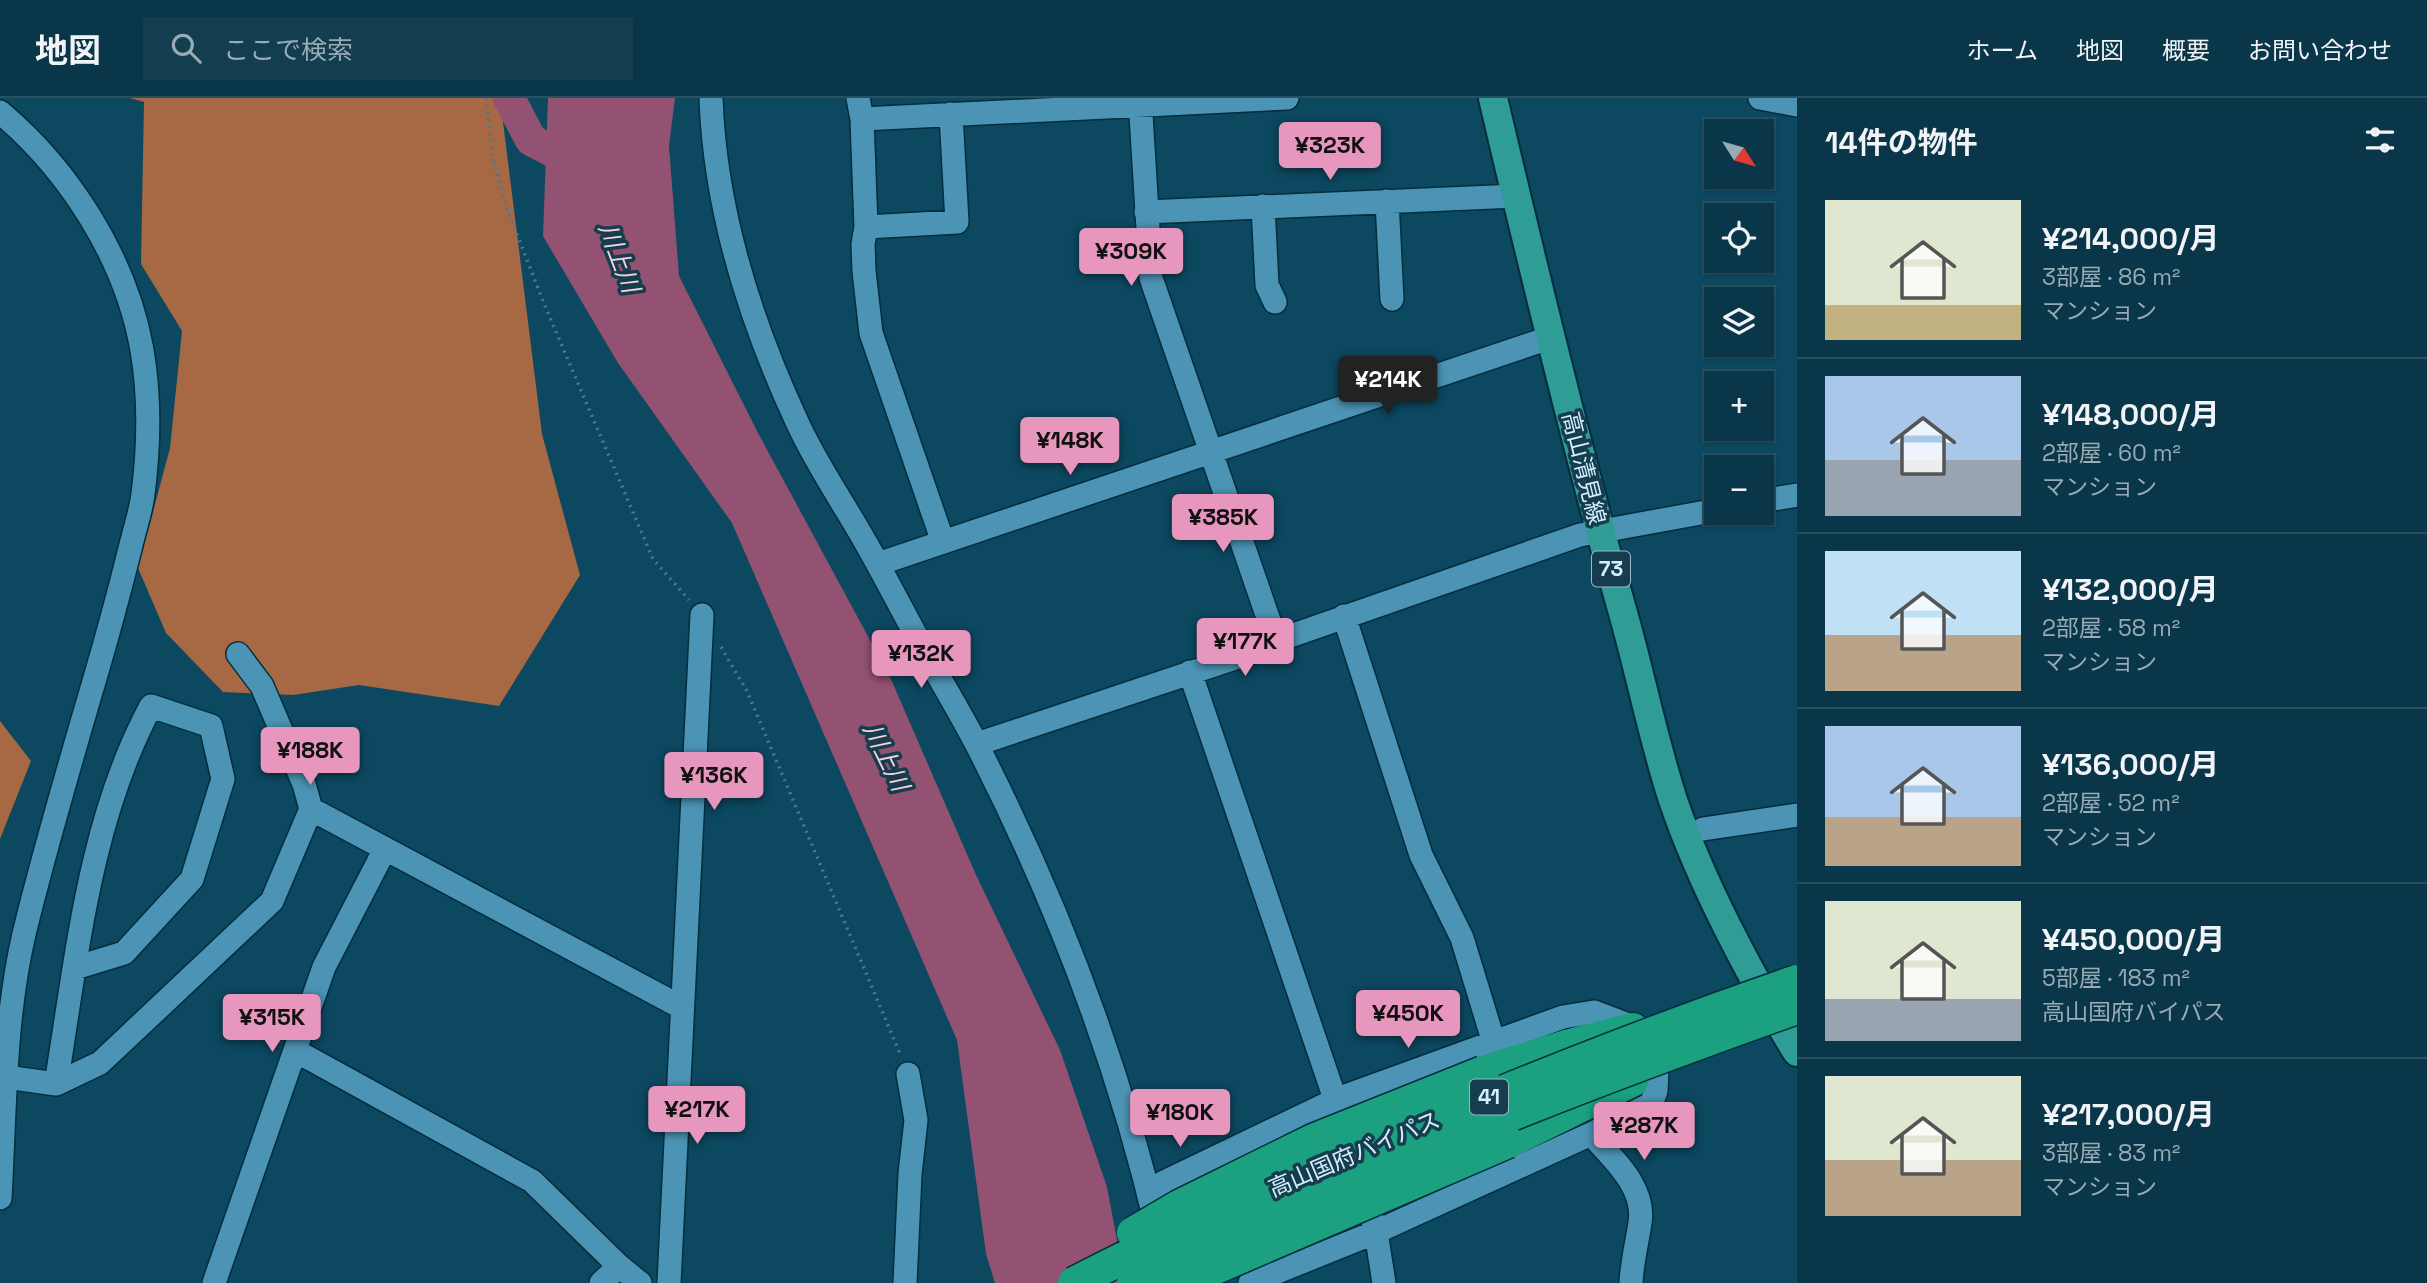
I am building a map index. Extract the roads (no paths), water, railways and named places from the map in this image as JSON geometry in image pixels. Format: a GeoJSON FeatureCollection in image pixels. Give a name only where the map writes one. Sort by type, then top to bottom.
{"type":"FeatureCollection","features":[{"type":"Feature","properties":{"kind":"highway","name":"41"},"geometry":{"type":"LineString","coordinates":[[1051,1283],[1179,1206],[1315,1139],[1483,1072],[1636,1028],[1797,970]]}},
{"type":"Feature","properties":{"kind":"highway","name":"高山国府バイパス"},"geometry":{"type":"LineString","coordinates":[[1133,1283],[1192,1239],[1364,1148],[1672,1024],[1797,981]]}},
{"type":"Feature","properties":{"kind":"highway","name":"41"},"geometry":{"type":"LineString","coordinates":[[1183,1283],[1508,1142],[1657,1069],[1791,1016]]}},
{"type":"Feature","properties":{"kind":"highway","name":"高山国府バイパス"},"geometry":{"type":"LineString","coordinates":[[1074,1283],[1192,1239],[1292,1207],[1543,1102],[1678,1050],[1791,1016]]}},
{"type":"Feature","properties":{"kind":"main road","name":"高山清見線"},"geometry":{"type":"LineString","coordinates":[[1493,98],[1600,531],[1653,735],[1674,802],[1715,899],[1759,985],[1791,1016],[1797,1052]]}},
{"type":"Feature","properties":{"kind":"street"},"geometry":{"type":"LineString","coordinates":[[711,98],[720,194],[729,236],[757,323],[799,425],[977,744],[1038,874],[1071,952],[1122,1097],[1145,1179],[1169,1283]]}},
{"type":"Feature","properties":{"kind":"street"},"geometry":{"type":"LineString","coordinates":[[943,542],[871,333],[864,257],[866,227],[860,108],[951,114],[1140,102],[1287,98]]}},
{"type":"Feature","properties":{"kind":"street"},"geometry":{"type":"LineString","coordinates":[[1760,98],[1797,105]]}},
{"type":"Feature","properties":{"kind":"street"},"geometry":{"type":"LineString","coordinates":[[1140,102],[1151,278],[1276,641]]}},
{"type":"Feature","properties":{"kind":"street"},"geometry":{"type":"LineString","coordinates":[[0,112],[57,170],[75,194],[108,250],[122,282],[142,348],[147,426],[143,496],[24,937],[12,1010],[0,1198]]}},
{"type":"Feature","properties":{"kind":"street"},"geometry":{"type":"LineString","coordinates":[[866,227],[957,222],[951,114]]}},
{"type":"Feature","properties":{"kind":"street"},"geometry":{"type":"LineString","coordinates":[[1146,212],[1516,196]]}},
{"type":"Feature","properties":{"kind":"street"},"geometry":{"type":"LineString","coordinates":[[1387,201],[1392,299]]}},
{"type":"Feature","properties":{"kind":"street"},"geometry":{"type":"LineString","coordinates":[[1263,206],[1267,285],[1275,302]]}},
{"type":"Feature","properties":{"kind":"street"},"geometry":{"type":"LineString","coordinates":[[878,564],[1552,337]]}},
{"type":"Feature","properties":{"kind":"street"},"geometry":{"type":"LineString","coordinates":[[1774,499],[1797,495]]}},
{"type":"Feature","properties":{"kind":"street"},"geometry":{"type":"LineString","coordinates":[[977,744],[1268,647],[1276,641],[1345,616],[1568,539],[1704,512]]}},
{"type":"Feature","properties":{"kind":"street"},"geometry":{"type":"LineString","coordinates":[[668,1283],[702,615]]}},
{"type":"Feature","properties":{"kind":"street"},"geometry":{"type":"LineString","coordinates":[[1345,616],[1421,855],[1462,938],[1494,1043]]}},
{"type":"Feature","properties":{"kind":"street"},"geometry":{"type":"LineString","coordinates":[[6,1077],[56,1084],[100,1063],[272,901],[311,809],[299,771],[262,686],[238,654]]}},
{"type":"Feature","properties":{"kind":"street"},"geometry":{"type":"LineString","coordinates":[[1190,672],[1337,1099],[1376,1231],[1384,1283]]}},
{"type":"Feature","properties":{"kind":"street"},"geometry":{"type":"LineString","coordinates":[[56,1084],[75,968],[99,838],[135,737],[151,705],[211,726],[223,779],[192,879],[124,953],[75,968]]}},
{"type":"Feature","properties":{"kind":"street"},"geometry":{"type":"LineString","coordinates":[[311,809],[681,1007]]}},
{"type":"Feature","properties":{"kind":"street"},"geometry":{"type":"LineString","coordinates":[[1703,829],[1797,815]]}},
{"type":"Feature","properties":{"kind":"street"},"geometry":{"type":"LineString","coordinates":[[214,1283],[324,967],[385,849]]}},
{"type":"Feature","properties":{"kind":"street"},"geometry":{"type":"LineString","coordinates":[[1162,1183],[1337,1099],[1563,1017],[1594,1012],[1636,1028]]}},
{"type":"Feature","properties":{"kind":"street"},"geometry":{"type":"LineString","coordinates":[[296,1051],[532,1181],[640,1283]]}},
{"type":"Feature","properties":{"kind":"street"},"geometry":{"type":"LineString","coordinates":[[1250,1283],[1376,1231],[1651,1104],[1656,1091],[1657,1069]]}},
{"type":"Feature","properties":{"kind":"street"},"geometry":{"type":"LineString","coordinates":[[905,1283],[910,1174],[916,1120],[908,1074]]}},
{"type":"Feature","properties":{"kind":"street"},"geometry":{"type":"LineString","coordinates":[[1122,1097],[1139,1107],[1162,1183],[1183,1283]]}},
{"type":"Feature","properties":{"kind":"street"},"geometry":{"type":"LineString","coordinates":[[1591,1133],[1632,1182],[1639,1201],[1641,1220],[1631,1283]]}},
{"type":"Feature","properties":{"kind":"street"},"geometry":{"type":"LineString","coordinates":[[601,1283],[619,1266]]}},
{"type":"Feature","properties":{"kind":"water","name":"川上川"},"geometry":{"type":"Polygon","coordinates":[[[548,98],[675,98],[669,146],[679,276],[758,433],[890,677],[976,875],[1060,1050],[1107,1187],[1125,1283],[995,1283],[986,1254],[957,1040],[732,523],[618,363],[543,236],[548,98]]]}},
{"type":"Feature","properties":{"kind":"waterway"},"geometry":{"type":"LineString","coordinates":[[509,98],[531,140],[562,156],[580,173]]}}]}
